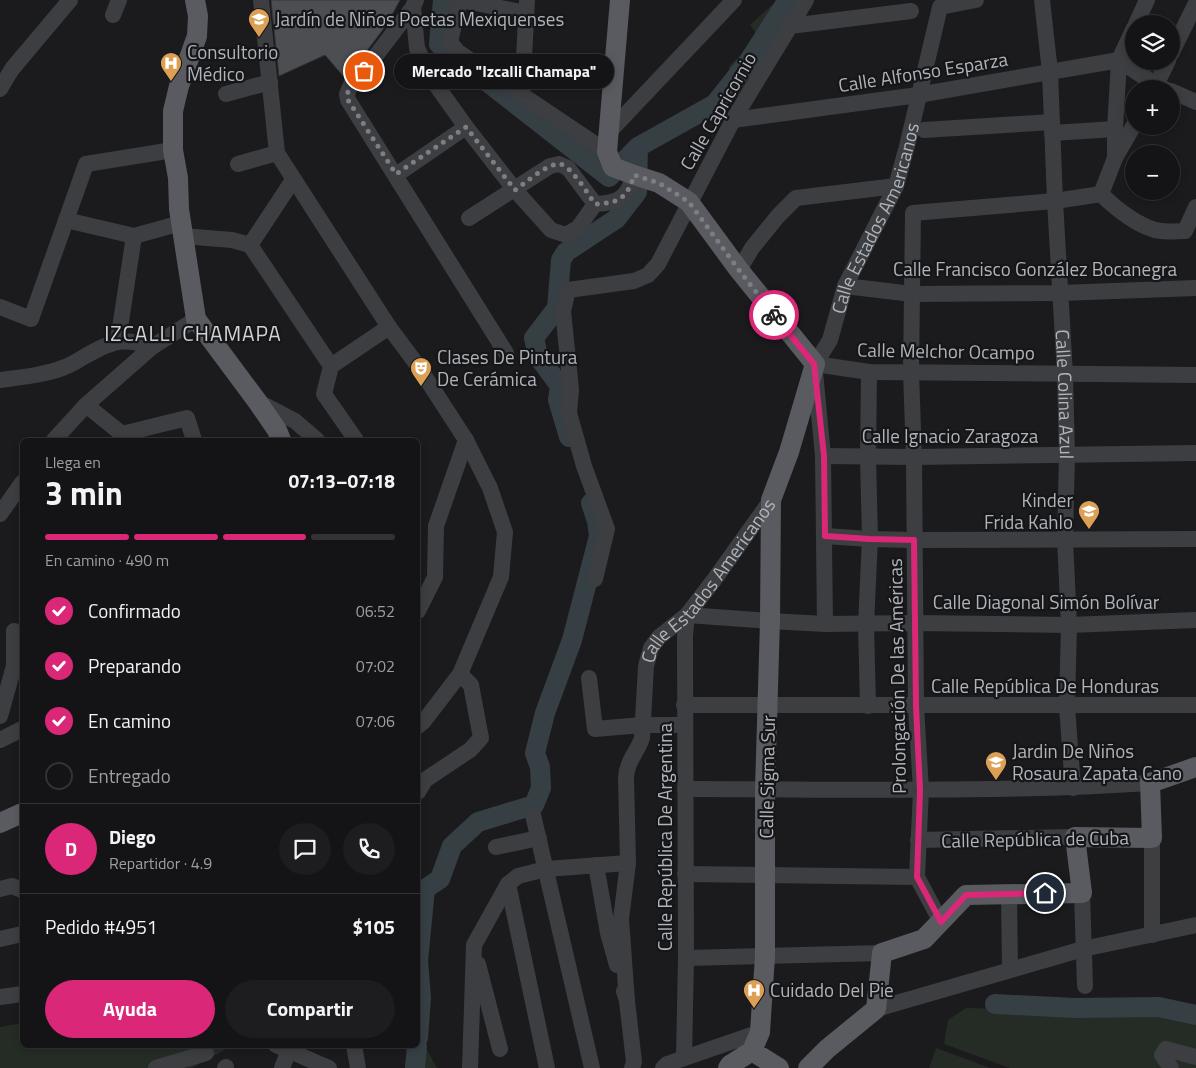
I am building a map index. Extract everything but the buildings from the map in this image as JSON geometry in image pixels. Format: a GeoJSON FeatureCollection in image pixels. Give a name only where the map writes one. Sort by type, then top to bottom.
{"type":"FeatureCollection","features":[{"type":"Feature","properties":{"kind":"main road"},"geometry":{"type":"LineString","coordinates":[[195,0],[198,16],[197,36],[179,86],[173,111],[173,150],[178,178],[182,230],[196,319],[277,430],[280,438]]}},
{"type":"Feature","properties":{"kind":"main road"},"geometry":{"type":"LineString","coordinates":[[620,0],[609,132],[610,160],[634,175],[659,183],[689,202],[739,270],[814,364]]}},
{"type":"Feature","properties":{"kind":"main road","name":"Calle Estados Americanos"},"geometry":{"type":"LineString","coordinates":[[771,500],[789,452],[814,364]]}},
{"type":"Feature","properties":{"kind":"main road","name":"Calle Sigma Sur"},"geometry":{"type":"LineString","coordinates":[[752,1051],[760,1032],[765,956],[765,789],[770,621],[771,500]]}},
{"type":"Feature","properties":{"kind":"main road"},"geometry":{"type":"LineString","coordinates":[[1152,838],[1150,783],[1196,767]]}},
{"type":"Feature","properties":{"kind":"main road"},"geometry":{"type":"LineString","coordinates":[[0,823],[20,814]]}},
{"type":"Feature","properties":{"kind":"main road"},"geometry":{"type":"LineString","coordinates":[[808,1068],[827,1049],[876,1009],[882,953],[924,939],[966,895],[1082,893],[1075,837]]}},
{"type":"Feature","properties":{"kind":"main road","name":"Calle República de Cuba"},"geometry":{"type":"LineString","coordinates":[[1075,837],[1152,838]]}},
{"type":"Feature","properties":{"kind":"main road"},"geometry":{"type":"LineString","coordinates":[[728,1068],[752,1051],[779,1068]]}},
{"type":"Feature","properties":{"kind":"street"},"geometry":{"type":"LineString","coordinates":[[0,90],[12,69],[70,0]]}},
{"type":"Feature","properties":{"kind":"street"},"geometry":{"type":"LineString","coordinates":[[261,0],[277,153],[389,328],[418,366],[466,440],[490,488],[505,532],[501,577],[460,674],[420,725]]}},
{"type":"Feature","properties":{"kind":"street"},"geometry":{"type":"LineString","coordinates":[[522,96],[527,7],[460,0],[450,42],[458,52],[610,160]]}},
{"type":"Feature","properties":{"kind":"street"},"geometry":{"type":"LineString","coordinates":[[609,132],[734,0]]}},
{"type":"Feature","properties":{"kind":"street","name":"Calle Capricornio"},"geometry":{"type":"LineString","coordinates":[[595,579],[607,529],[584,466],[569,414],[571,389],[563,311],[568,290],[634,281],[648,275],[658,264],[733,120],[806,0]]}},
{"type":"Feature","properties":{"kind":"street","name":"Calle Estados Americanos"},"geometry":{"type":"LineString","coordinates":[[814,364],[830,340],[845,286],[896,186],[941,6],[976,0]]}},
{"type":"Feature","properties":{"kind":"street","name":"Calle Colina Azul"},"geometry":{"type":"LineString","coordinates":[[1042,0],[1050,72],[1065,374],[1067,455],[1065,539],[1069,625],[1067,706],[1074,788]]}},
{"type":"Feature","properties":{"kind":"street"},"geometry":{"type":"LineString","coordinates":[[1140,15],[1147,0]]}},
{"type":"Feature","properties":{"kind":"street"},"geometry":{"type":"LineString","coordinates":[[1180,36],[1196,3]]}},
{"type":"Feature","properties":{"kind":"street"},"geometry":{"type":"LineString","coordinates":[[415,4],[364,71],[352,82],[347,94],[348,100],[396,174],[506,353]]}},
{"type":"Feature","properties":{"kind":"street"},"geometry":{"type":"LineString","coordinates":[[415,4],[417,48],[431,78],[515,190],[551,230],[566,235],[578,228],[595,204]]}},
{"type":"Feature","properties":{"kind":"street"},"geometry":{"type":"LineString","coordinates":[[790,26],[911,11]]}},
{"type":"Feature","properties":{"kind":"street"},"geometry":{"type":"LineString","coordinates":[[1115,158],[1119,60],[1125,47]]}},
{"type":"Feature","properties":{"kind":"street"},"geometry":{"type":"LineString","coordinates":[[1119,60],[1148,80]]}},
{"type":"Feature","properties":{"kind":"street","name":"Calle Alfonso Esparza"},"geometry":{"type":"LineString","coordinates":[[733,120],[918,94],[1119,60]]}},
{"type":"Feature","properties":{"kind":"street"},"geometry":{"type":"LineString","coordinates":[[226,94],[270,82]]}},
{"type":"Feature","properties":{"kind":"street"},"geometry":{"type":"LineString","coordinates":[[1180,95],[1196,102]]}},
{"type":"Feature","properties":{"kind":"street"},"geometry":{"type":"LineString","coordinates":[[396,174],[466,127]]}},
{"type":"Feature","properties":{"kind":"street"},"geometry":{"type":"LineString","coordinates":[[924,130],[1052,127],[1115,129]]}},
{"type":"Feature","properties":{"kind":"street"},"geometry":{"type":"LineString","coordinates":[[1101,194],[1115,158],[1128,135]]}},
{"type":"Feature","properties":{"kind":"street"},"geometry":{"type":"LineString","coordinates":[[0,306],[31,319],[86,164],[173,150]]}},
{"type":"Feature","properties":{"kind":"street"},"geometry":{"type":"LineString","coordinates":[[238,164],[277,153]]}},
{"type":"Feature","properties":{"kind":"street"},"geometry":{"type":"LineString","coordinates":[[469,218],[550,166],[559,164],[568,168],[595,204]]}},
{"type":"Feature","properties":{"kind":"street"},"geometry":{"type":"LineString","coordinates":[[595,204],[611,203],[622,198],[630,189],[634,175]]}},
{"type":"Feature","properties":{"kind":"street"},"geometry":{"type":"LineString","coordinates":[[250,245],[293,180]]}},
{"type":"Feature","properties":{"kind":"street"},"geometry":{"type":"LineString","coordinates":[[739,270],[752,248],[778,216],[796,198],[896,186]]}},
{"type":"Feature","properties":{"kind":"street"},"geometry":{"type":"LineString","coordinates":[[1055,201],[1101,194]]}},
{"type":"Feature","properties":{"kind":"street"},"geometry":{"type":"LineString","coordinates":[[1101,194],[1114,207],[1149,228],[1161,231],[1184,231],[1196,207]]}},
{"type":"Feature","properties":{"kind":"street","name":"Prolongación De las Américas"},"geometry":{"type":"LineString","coordinates":[[941,922],[917,877],[920,790],[916,706],[914,457],[911,372],[913,213],[1055,201]]}},
{"type":"Feature","properties":{"kind":"street"},"geometry":{"type":"LineString","coordinates":[[66,220],[134,236],[182,230],[250,245],[330,366]]}},
{"type":"Feature","properties":{"kind":"street"},"geometry":{"type":"LineString","coordinates":[[118,341],[134,236]]}},
{"type":"Feature","properties":{"kind":"street","name":"Calle Francisco González Bocanegra"},"geometry":{"type":"LineString","coordinates":[[845,286],[912,294],[1060,293],[1196,288]]}},
{"type":"Feature","properties":{"kind":"street"},"geometry":{"type":"LineString","coordinates":[[56,438],[86,406],[152,347],[196,319]]}},
{"type":"Feature","properties":{"kind":"street"},"geometry":{"type":"LineString","coordinates":[[355,438],[324,394],[330,366],[389,328]]}},
{"type":"Feature","properties":{"kind":"street"},"geometry":{"type":"LineString","coordinates":[[0,380],[29,376],[66,367],[102,346],[118,341],[136,341],[152,347]]}},
{"type":"Feature","properties":{"kind":"street"},"geometry":{"type":"LineString","coordinates":[[814,364],[824,456],[825,624]]}},
{"type":"Feature","properties":{"kind":"street","name":"Calle Melchor Ocampo"},"geometry":{"type":"LineString","coordinates":[[814,364],[868,372],[1196,375]]}},
{"type":"Feature","properties":{"kind":"street"},"geometry":{"type":"LineString","coordinates":[[868,372],[870,539],[866,624],[868,706]]}},
{"type":"Feature","properties":{"kind":"street"},"geometry":{"type":"LineString","coordinates":[[257,402],[294,421],[315,438]]}},
{"type":"Feature","properties":{"kind":"street"},"geometry":{"type":"LineString","coordinates":[[86,406],[121,437],[187,418],[193,438]]}},
{"type":"Feature","properties":{"kind":"street"},"geometry":{"type":"LineString","coordinates":[[420,607],[436,577],[436,526],[466,440]]}},
{"type":"Feature","properties":{"kind":"street","name":"Calle Ignacio Zaragoza"},"geometry":{"type":"LineString","coordinates":[[824,456],[914,457],[1196,453]]}},
{"type":"Feature","properties":{"kind":"street","name":"Calle Estados Americanos"},"geometry":{"type":"LineString","coordinates":[[627,1001],[621,919],[628,863],[627,766],[638,749],[642,738],[646,666],[651,648],[659,637],[687,615],[771,500]]}},
{"type":"Feature","properties":{"kind":"street"},"geometry":{"type":"LineString","coordinates":[[0,514],[17,502]]}},
{"type":"Feature","properties":{"kind":"street"},"geometry":{"type":"LineString","coordinates":[[825,536],[914,540],[1196,539]]}},
{"type":"Feature","properties":{"kind":"street","name":"Calle Diagonal Simón Bolívar"},"geometry":{"type":"LineString","coordinates":[[687,615],[825,624],[1069,625],[1196,620]]}},
{"type":"Feature","properties":{"kind":"street","name":"Calle República De Argentina"},"geometry":{"type":"LineString","coordinates":[[684,1058],[686,874],[684,705],[687,615]]}},
{"type":"Feature","properties":{"kind":"street"},"geometry":{"type":"LineString","coordinates":[[0,716],[3,696],[14,666],[12,631]]}},
{"type":"Feature","properties":{"kind":"street"},"geometry":{"type":"LineString","coordinates":[[420,789],[425,780],[470,750],[481,738],[471,685],[460,674]]}},
{"type":"Feature","properties":{"kind":"street"},"geometry":{"type":"LineString","coordinates":[[590,678],[595,729],[685,725]]}},
{"type":"Feature","properties":{"kind":"street","name":"Calle República De Honduras"},"geometry":{"type":"LineString","coordinates":[[684,705],[1196,705]]}},
{"type":"Feature","properties":{"kind":"street"},"geometry":{"type":"LineString","coordinates":[[0,740],[20,730]]}},
{"type":"Feature","properties":{"kind":"street"},"geometry":{"type":"LineString","coordinates":[[684,789],[920,790],[1074,788],[1150,783]]}},
{"type":"Feature","properties":{"kind":"street"},"geometry":{"type":"LineString","coordinates":[[533,815],[592,1068]]}},
{"type":"Feature","properties":{"kind":"street","name":"Calle República de Cuba"},"geometry":{"type":"LineString","coordinates":[[918,840],[1075,837]]}},
{"type":"Feature","properties":{"kind":"street"},"geometry":{"type":"LineString","coordinates":[[496,847],[539,838]]}},
{"type":"Feature","properties":{"kind":"street"},"geometry":{"type":"LineString","coordinates":[[1152,838],[1152,935]]}},
{"type":"Feature","properties":{"kind":"street"},"geometry":{"type":"LineString","coordinates":[[470,1068],[474,945],[508,884],[518,876],[546,869],[628,863]]}},
{"type":"Feature","properties":{"kind":"street"},"geometry":{"type":"LineString","coordinates":[[596,864],[608,933],[627,1001],[634,1062],[632,1068]]}},
{"type":"Feature","properties":{"kind":"street"},"geometry":{"type":"LineString","coordinates":[[686,874],[917,877]]}},
{"type":"Feature","properties":{"kind":"street"},"geometry":{"type":"LineString","coordinates":[[508,884],[547,1068]]}},
{"type":"Feature","properties":{"kind":"street"},"geometry":{"type":"LineString","coordinates":[[0,889],[12,886],[20,889]]}},
{"type":"Feature","properties":{"kind":"street"},"geometry":{"type":"LineString","coordinates":[[1082,893],[1085,986]]}},
{"type":"Feature","properties":{"kind":"street"},"geometry":{"type":"LineString","coordinates":[[1008,894],[1010,970]]}},
{"type":"Feature","properties":{"kind":"street"},"geometry":{"type":"LineString","coordinates":[[876,1009],[1083,949],[1196,925]]}},
{"type":"Feature","properties":{"kind":"street"},"geometry":{"type":"LineString","coordinates":[[0,939],[20,934]]}},
{"type":"Feature","properties":{"kind":"street"},"geometry":{"type":"LineString","coordinates":[[474,945],[500,1049]]}},
{"type":"Feature","properties":{"kind":"street"},"geometry":{"type":"LineString","coordinates":[[686,958],[882,953]]}},
{"type":"Feature","properties":{"kind":"street"},"geometry":{"type":"LineString","coordinates":[[0,997],[20,994]]}},
{"type":"Feature","properties":{"kind":"street"},"geometry":{"type":"LineString","coordinates":[[663,1068],[667,1064],[760,1032]]}},
{"type":"Feature","properties":{"kind":"street"},"geometry":{"type":"LineString","coordinates":[[282,1068],[283,1048],[326,1068]]}},
{"type":"Feature","properties":{"kind":"street"},"geometry":{"type":"LineString","coordinates":[[355,1048],[358,1068]]}},
{"type":"Feature","properties":{"kind":"street"},"geometry":{"type":"LineString","coordinates":[[1171,1068],[1162,1055],[1162,1052],[1166,1049],[1196,1057]]}},
{"type":"Feature","properties":{"kind":"street"},"geometry":{"type":"LineString","coordinates":[[156,1068],[206,1052]]}},
{"type":"Feature","properties":{"kind":"shaded area"},"geometry":{"type":"Polygon","coordinates":[[[775,0],[800,0],[743,99],[720,85],[729,75],[729,66],[760,38],[750,25],[775,0]]]}},
{"type":"Feature","properties":{"kind":"shaded area"},"geometry":{"type":"Polygon","coordinates":[[[966,1008],[1009,1009],[1084,1015],[1172,1014],[1196,1020],[1196,1068],[1010,1068],[944,1044],[948,1020],[966,1008]]]}},
{"type":"Feature","properties":{"kind":"shaded area"},"geometry":{"type":"Polygon","coordinates":[[[20,1023],[20,1048],[228,1048],[192,1068],[0,1068],[0,1027],[20,1023]]]}},
{"type":"Feature","properties":{"kind":"shaded area"},"geometry":{"type":"Polygon","coordinates":[[[422,1041],[437,1068],[407,1068],[418,1048],[420,1048],[422,1041]]]}},
{"type":"Feature","properties":{"kind":"shaded area"},"geometry":{"type":"Polygon","coordinates":[[[936,1048],[990,1068],[929,1068],[936,1048]]]}},
{"type":"Feature","properties":{"kind":"waterway"},"geometry":{"type":"LineString","coordinates":[[443,0],[439,44],[609,177],[638,147],[715,104],[749,61],[788,0]]}},
{"type":"Feature","properties":{"kind":"waterway"},"geometry":{"type":"LineString","coordinates":[[569,437],[558,400],[560,386],[538,356],[534,338],[557,308],[561,260],[566,252],[616,219],[637,192],[638,147]]}},
{"type":"Feature","properties":{"kind":"waterway"},"geometry":{"type":"LineString","coordinates":[[420,940],[425,889],[440,879],[452,846],[478,822],[534,805],[541,788],[540,767],[535,753],[545,713],[572,640],[599,536],[597,521],[591,503]]}},
{"type":"Feature","properties":{"kind":"waterway"},"geometry":{"type":"LineString","coordinates":[[420,986],[420,1011]]}},
{"type":"Feature","properties":{"kind":"waterway"},"geometry":{"type":"LineString","coordinates":[[995,1004],[1075,1008],[1159,1007],[1196,1015]]}},
{"type":"Feature","properties":{"kind":"waterway"},"geometry":{"type":"LineString","coordinates":[[415,1068],[417,1048]]}},
{"type":"Feature","properties":{"kind":"way so far"},"geometry":{"type":"LineString","coordinates":[[364,71],[352,82],[347,94],[348,100],[396,174],[466,127],[515,190],[550,166],[559,164],[568,168],[595,204],[611,203],[622,198],[630,189],[634,175],[659,183],[689,202],[774,315]]}},
{"type":"Feature","properties":{"kind":"place","name":"Jardín de Niños Poetas Mexiquenses"},"geometry":{"type":"Point","coordinates":[259,38]}},
{"type":"Feature","properties":{"kind":"place","name":"Mercado \"Izcalli Chamapa\""},"geometry":{"type":"Point","coordinates":[364,71]}},
{"type":"Feature","properties":{"kind":"place","name":"Consultorio Médico"},"geometry":{"type":"Point","coordinates":[171,82]}},
{"type":"Feature","properties":{"kind":"place","name":"Clases De Pintura De Cerámica"},"geometry":{"type":"Point","coordinates":[421,387]}},
{"type":"Feature","properties":{"kind":"place","name":"Kinder Frida Kahlo"},"geometry":{"type":"Point","coordinates":[1089,530]}},
{"type":"Feature","properties":{"kind":"place","name":"Jardin De Niños Rosaura Zapata Cano"},"geometry":{"type":"Point","coordinates":[996,781]}},
{"type":"Feature","properties":{"kind":"place","name":"Cuidado Del Pie"},"geometry":{"type":"Point","coordinates":[754,1009]}},
{"type":"Feature","properties":{"kind":"district","name":"IZCALLI CHAMAPA"},"geometry":{"type":"Point","coordinates":[193,334]}},
{"type":"Feature","properties":{"kind":"route"},"geometry":{"type":"LineString","coordinates":[[774,315],[814,364],[824,456],[825,536],[914,540],[916,706],[920,790],[917,877],[941,922],[966,895],[1045,893]]}}]}
